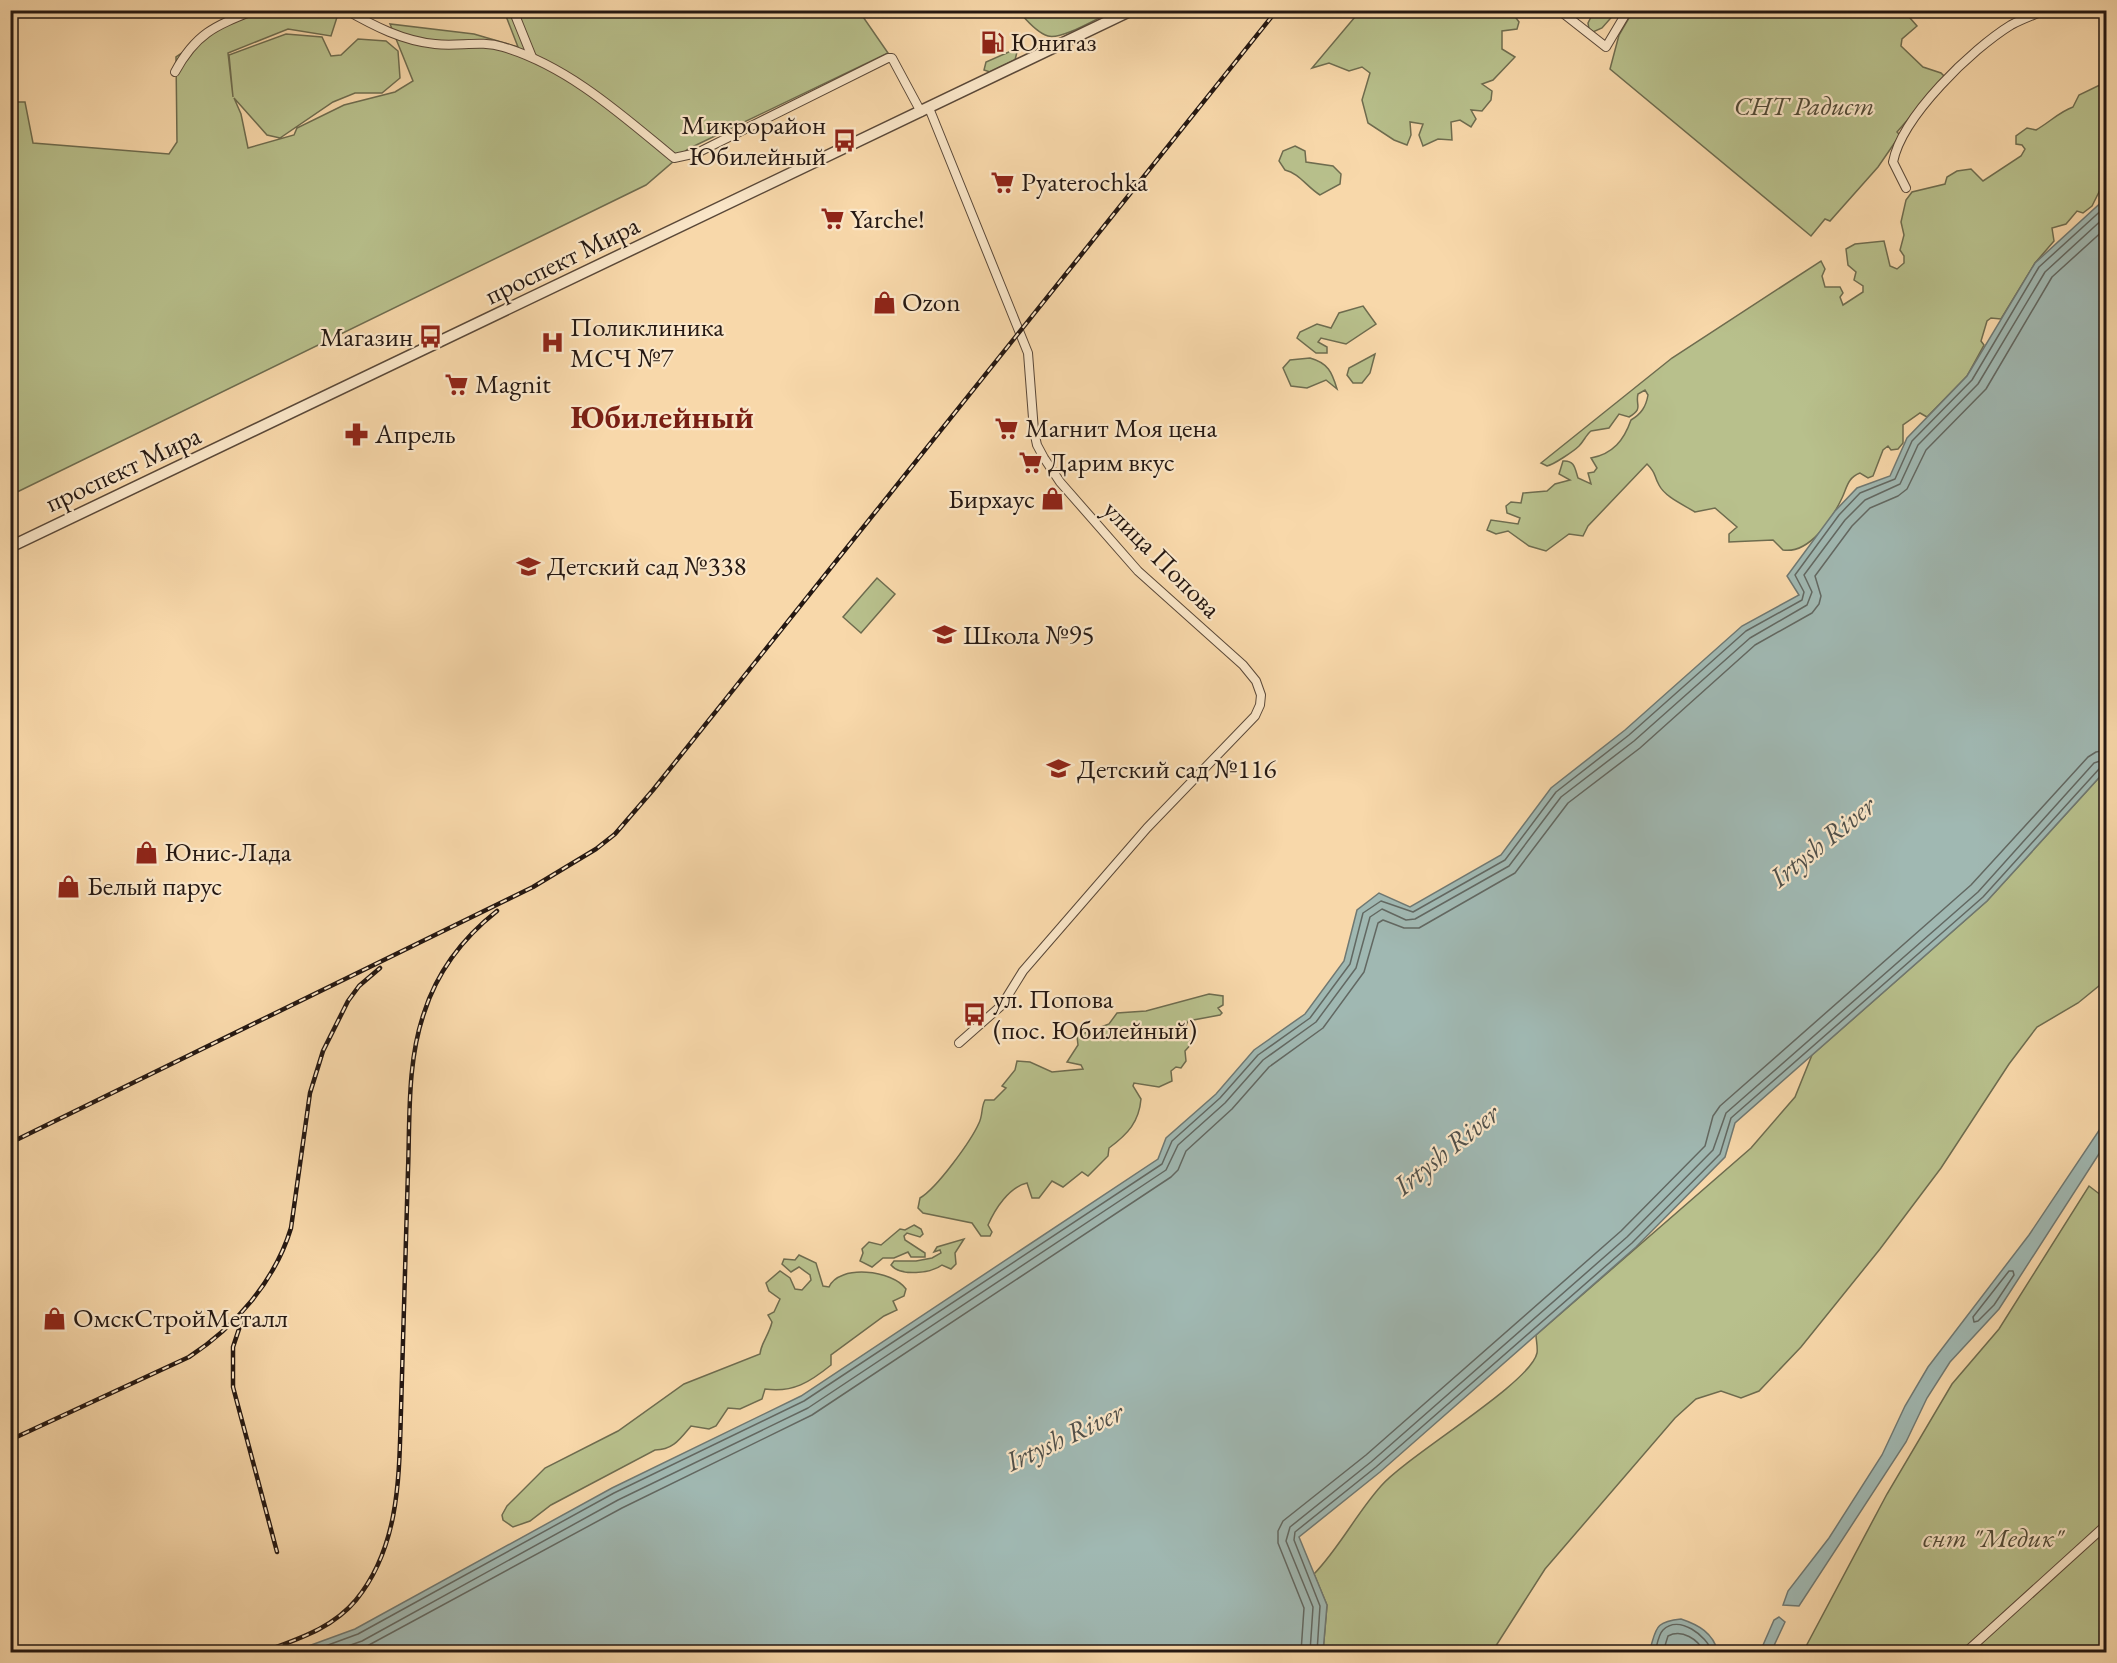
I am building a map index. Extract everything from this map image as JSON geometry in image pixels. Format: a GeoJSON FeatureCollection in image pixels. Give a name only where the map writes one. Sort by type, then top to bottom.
{"type":"FeatureCollection","features":[{"type":"Feature","properties":{"kind":"street"},"geometry":{"type":"LineString","coordinates":[[175,72],[188,49],[200,36],[214,27],[255,10]]}},
{"type":"Feature","properties":{"kind":"street"},"geometry":{"type":"LineString","coordinates":[[346,10],[374,26],[405,38],[434,44],[486,43],[532,57]]}},
{"type":"Feature","properties":{"kind":"street"},"geometry":{"type":"LineString","coordinates":[[513,10],[532,57]]}},
{"type":"Feature","properties":{"kind":"street","name":"проспект Мира"},"geometry":{"type":"LineString","coordinates":[[10,547],[1132,10]]}},
{"type":"Feature","properties":{"kind":"street"},"geometry":{"type":"LineString","coordinates":[[1559,10],[1606,47],[1628,10]]}},
{"type":"Feature","properties":{"kind":"street"},"geometry":{"type":"LineString","coordinates":[[1906,188],[1893,162],[1906,128],[1952,74],[2012,25],[2045,10]]}},
{"type":"Feature","properties":{"kind":"street","name":"улица Попова"},"geometry":{"type":"LineString","coordinates":[[532,57],[569,77],[674,158],[697,153],[892,58],[925,110],[1028,353],[1034,431],[1037,445],[1044,458],[1060,482],[1132,565],[1243,665],[1256,681],[1261,695],[1260,705],[1246,726],[1147,828],[1023,970],[1002,1005],[959,1043]]}},
{"type":"Feature","properties":{"kind":"street"},"geometry":{"type":"LineString","coordinates":[[1965,1653],[2015,1611],[2106,1525]]}},
{"type":"Feature","properties":{"kind":"green space"},"geometry":{"type":"Polygon","coordinates":[[[1023,10],[1113,11],[1062,35],[1048,36],[1030,24],[1022,15],[1023,10]]]}},
{"type":"Feature","properties":{"kind":"green space","name":"СНТ Радист"},"geometry":{"type":"Polygon","coordinates":[[[1903,10],[1917,26],[1902,39],[1901,46],[1923,67],[1941,73],[1945,77],[1897,132],[1900,135],[1878,167],[1830,221],[1825,219],[1811,236],[1610,69],[1619,35],[1633,11],[1903,10]]]}},
{"type":"Feature","properties":{"kind":"green space"},"geometry":{"type":"Polygon","coordinates":[[[244,11],[339,11],[331,36],[288,29],[228,53],[233,97],[229,55],[286,34],[322,37],[331,56],[341,55],[358,39],[386,41],[398,51],[400,78],[382,93],[355,93],[333,102],[280,138],[267,135],[234,98],[241,114],[248,148],[294,135],[297,128],[344,105],[395,92],[413,81],[390,24],[474,34],[518,47],[504,11],[859,11],[888,53],[688,149],[646,185],[11,495],[11,102],[25,102],[33,143],[169,154],[177,142],[176,57],[244,11]]]}},
{"type":"Feature","properties":{"kind":"green space"},"geometry":{"type":"Polygon","coordinates":[[[1360,11],[1511,11],[1519,22],[1517,29],[1502,31],[1502,49],[1515,57],[1493,80],[1482,84],[1492,91],[1491,100],[1482,111],[1471,110],[1476,119],[1471,127],[1460,120],[1451,122],[1452,140],[1438,139],[1423,146],[1419,135],[1423,124],[1410,122],[1411,135],[1407,145],[1394,140],[1368,123],[1362,100],[1370,73],[1362,67],[1349,71],[1329,63],[1312,68],[1360,11]]]}},
{"type":"Feature","properties":{"kind":"green space"},"geometry":{"type":"Polygon","coordinates":[[[1594,11],[1617,11],[1602,28],[1593,32],[1589,29],[1588,23],[1594,11]]]}},
{"type":"Feature","properties":{"kind":"green space"},"geometry":{"type":"Polygon","coordinates":[[[1011,51],[1017,52],[1015,60],[990,72],[984,70],[986,62],[1011,51]]]}},
{"type":"Feature","properties":{"kind":"green space"},"geometry":{"type":"Polygon","coordinates":[[[2106,82],[2106,175],[2100,182],[2101,188],[2092,206],[2083,213],[2077,211],[2066,224],[2052,228],[2054,241],[2035,263],[2001,319],[1991,318],[1987,321],[1981,341],[1984,345],[1967,376],[1927,417],[1920,413],[1903,425],[1903,443],[1898,449],[1891,450],[1888,446],[1883,450],[1873,476],[1868,478],[1860,473],[1852,478],[1825,526],[1802,547],[1783,550],[1773,540],[1729,542],[1729,534],[1737,527],[1715,508],[1695,512],[1670,497],[1662,489],[1654,472],[1647,464],[1588,526],[1583,536],[1569,534],[1546,551],[1529,546],[1508,531],[1496,534],[1487,530],[1491,520],[1518,524],[1520,518],[1507,513],[1506,506],[1511,502],[1521,503],[1523,493],[1547,491],[1555,484],[1570,480],[1559,474],[1563,461],[1570,462],[1578,478],[1591,484],[1588,473],[1594,472],[1597,468],[1591,458],[1606,453],[1621,440],[1631,420],[1644,407],[1648,395],[1645,390],[1638,394],[1638,409],[1634,414],[1629,417],[1619,414],[1609,428],[1591,431],[1579,446],[1554,463],[1547,466],[1541,463],[1672,358],[1821,261],[1825,269],[1822,276],[1825,287],[1840,287],[1843,293],[1840,297],[1843,305],[1863,292],[1863,286],[1854,280],[1856,272],[1848,265],[1846,249],[1855,244],[1884,241],[1890,266],[1897,269],[1904,263],[1904,256],[1900,250],[1904,235],[1901,222],[1906,200],[1912,192],[1945,184],[1947,177],[1957,171],[1971,169],[1983,181],[2021,156],[2025,149],[2022,145],[2016,144],[2016,136],[2027,128],[2036,130],[2073,107],[2079,95],[2106,82]]]}},
{"type":"Feature","properties":{"kind":"green space"},"geometry":{"type":"Polygon","coordinates":[[[1295,146],[1305,151],[1306,162],[1333,166],[1341,174],[1340,184],[1320,195],[1295,174],[1285,170],[1279,161],[1283,151],[1295,146]]]}},
{"type":"Feature","properties":{"kind":"green space"},"geometry":{"type":"Polygon","coordinates":[[[1363,306],[1376,324],[1346,344],[1321,338],[1318,342],[1327,347],[1327,353],[1316,353],[1297,338],[1300,332],[1317,324],[1331,328],[1339,313],[1363,306]]]}},
{"type":"Feature","properties":{"kind":"green space"},"geometry":{"type":"Polygon","coordinates":[[[1375,354],[1370,373],[1362,383],[1353,383],[1347,375],[1349,368],[1375,354]]]}},
{"type":"Feature","properties":{"kind":"green space"},"geometry":{"type":"Polygon","coordinates":[[[1310,358],[1328,369],[1337,389],[1326,380],[1307,388],[1291,386],[1283,368],[1290,360],[1310,358]]]}},
{"type":"Feature","properties":{"kind":"green space"},"geometry":{"type":"Polygon","coordinates":[[[877,578],[895,594],[861,633],[843,617],[877,578]]]}},
{"type":"Feature","properties":{"kind":"green space"},"geometry":{"type":"Polygon","coordinates":[[[2106,770],[2106,976],[2100,985],[2078,1003],[2037,1027],[2009,1064],[1941,1168],[1880,1249],[1801,1347],[1759,1391],[1741,1398],[1721,1391],[1696,1399],[1675,1418],[1545,1569],[1492,1652],[1323,1652],[1327,1605],[1314,1574],[1381,1486],[1416,1456],[1514,1382],[1530,1366],[1537,1353],[1536,1335],[1751,1148],[1795,1097],[1812,1055],[1987,901],[2106,770]]]}},
{"type":"Feature","properties":{"kind":"green space"},"geometry":{"type":"Polygon","coordinates":[[[1209,994],[1223,996],[1223,1005],[1218,1008],[1222,1013],[1188,1021],[1185,1033],[1192,1043],[1185,1051],[1186,1061],[1181,1068],[1176,1067],[1171,1071],[1172,1081],[1159,1087],[1134,1083],[1133,1086],[1141,1099],[1135,1121],[1122,1138],[1109,1148],[1108,1156],[1088,1176],[1082,1172],[1063,1187],[1052,1181],[1039,1198],[1032,1198],[1027,1183],[1020,1185],[1003,1200],[991,1219],[988,1225],[992,1232],[990,1236],[981,1236],[972,1223],[923,1213],[918,1208],[920,1198],[944,1175],[969,1141],[980,1120],[985,1100],[994,1100],[1006,1088],[1002,1086],[1015,1070],[1017,1061],[1030,1062],[1052,1072],[1083,1069],[1081,1065],[1067,1062],[1078,1045],[1077,1036],[1109,1024],[1117,1013],[1146,1011],[1209,994]]]}},
{"type":"Feature","properties":{"kind":"green space","name":"снт \"Медик\""},"geometry":{"type":"Polygon","coordinates":[[[2089,1186],[2106,1199],[2106,1652],[1803,1652],[1887,1494],[1952,1384],[1999,1329],[2089,1186]]]}},
{"type":"Feature","properties":{"kind":"green space"},"geometry":{"type":"Polygon","coordinates":[[[914,1225],[921,1229],[923,1234],[920,1237],[907,1233],[904,1236],[905,1240],[925,1253],[925,1257],[911,1257],[908,1252],[894,1258],[883,1258],[872,1267],[860,1261],[862,1249],[869,1242],[881,1245],[900,1229],[905,1230],[914,1225]]]}},
{"type":"Feature","properties":{"kind":"green space"},"geometry":{"type":"Polygon","coordinates":[[[964,1239],[955,1253],[956,1264],[951,1269],[942,1265],[924,1272],[909,1272],[896,1269],[891,1265],[894,1261],[932,1258],[941,1253],[940,1250],[934,1252],[937,1247],[964,1239]]]}},
{"type":"Feature","properties":{"kind":"green space"},"geometry":{"type":"Polygon","coordinates":[[[799,1255],[816,1263],[823,1286],[829,1287],[843,1275],[866,1272],[890,1277],[906,1289],[904,1296],[893,1301],[897,1310],[884,1316],[831,1355],[831,1365],[801,1385],[775,1390],[765,1389],[762,1399],[740,1409],[728,1408],[716,1426],[709,1429],[691,1426],[671,1446],[655,1450],[551,1505],[530,1521],[513,1527],[503,1520],[502,1515],[507,1506],[545,1468],[618,1431],[684,1384],[760,1354],[772,1322],[768,1315],[774,1312],[780,1299],[769,1291],[766,1283],[780,1271],[790,1278],[795,1289],[802,1290],[811,1280],[810,1275],[799,1267],[791,1272],[782,1264],[784,1259],[795,1260],[799,1255]]]}},
{"type":"Feature","properties":{"kind":"water","name":"Irtysh River"},"geometry":{"type":"Polygon","coordinates":[[[2106,198],[2106,770],[1987,901],[1735,1123],[1725,1157],[1636,1247],[1380,1472],[1299,1537],[1327,1605],[1323,1652],[292,1652],[355,1629],[612,1488],[801,1396],[1158,1159],[1166,1138],[1216,1094],[1254,1050],[1305,1014],[1344,961],[1357,910],[1379,893],[1410,907],[1501,855],[1551,788],[1625,730],[1742,626],[1799,595],[1787,576],[1835,511],[1857,488],[1890,476],[1907,438],[1967,376],[2035,263],[2106,198]]]}},
{"type":"Feature","properties":{"kind":"water"},"geometry":{"type":"Polygon","coordinates":[[[2106,1120],[2106,1143],[1999,1309],[1950,1362],[1927,1398],[1906,1442],[1799,1606],[1783,1605],[1788,1591],[1829,1538],[1882,1455],[1905,1406],[1928,1367],[2029,1235],[2106,1120]]]}},
{"type":"Feature","properties":{"kind":"water"},"geometry":{"type":"Polygon","coordinates":[[[1779,1617],[1785,1622],[1771,1652],[1760,1652],[1774,1620],[1779,1617]]]}},
{"type":"Feature","properties":{"kind":"water"},"geometry":{"type":"Polygon","coordinates":[[[1681,1619],[1694,1624],[1709,1635],[1718,1652],[1649,1652],[1658,1628],[1665,1622],[1681,1619]]]}},
{"type":"Feature","properties":{"kind":"railway"},"geometry":{"type":"LineString","coordinates":[[10,1143],[533,887],[596,849],[615,834],[653,790],[1277,10]]}},
{"type":"Feature","properties":{"kind":"railway"},"geometry":{"type":"LineString","coordinates":[[263,1652],[313,1632],[347,1610],[370,1579],[389,1534],[399,1460],[409,1110],[415,1051],[424,1013],[436,983],[453,956],[473,932],[497,911]]}},
{"type":"Feature","properties":{"kind":"railway"},"geometry":{"type":"LineString","coordinates":[[10,1440],[189,1357],[222,1332],[251,1301],[275,1266],[291,1228],[310,1093],[323,1051],[348,1001],[359,986],[380,968]]}},
{"type":"Feature","properties":{"kind":"railway"},"geometry":{"type":"LineString","coordinates":[[243,1317],[233,1347],[233,1387],[277,1552]]}},
{"type":"Feature","properties":{"kind":"place","name":"Юнигаз"},"geometry":{"type":"Point","coordinates":[992,42]}},
{"type":"Feature","properties":{"kind":"place","name":"Микрорайон Юбилейный"},"geometry":{"type":"Point","coordinates":[844,141]}},
{"type":"Feature","properties":{"kind":"place","name":"Pyaterochka"},"geometry":{"type":"Point","coordinates":[1003,182]}},
{"type":"Feature","properties":{"kind":"place","name":"Yarche!"},"geometry":{"type":"Point","coordinates":[832,219]}},
{"type":"Feature","properties":{"kind":"place","name":"Ozon"},"geometry":{"type":"Point","coordinates":[884,302]}},
{"type":"Feature","properties":{"kind":"place","name":"Магазин"},"geometry":{"type":"Point","coordinates":[431,337]}},
{"type":"Feature","properties":{"kind":"place","name":"Поликлиника МСЧ №7"},"geometry":{"type":"Point","coordinates":[552,343]}},
{"type":"Feature","properties":{"kind":"place","name":"Magnit"},"geometry":{"type":"Point","coordinates":[457,384]}},
{"type":"Feature","properties":{"kind":"place","name":"Магнит Моя цена"},"geometry":{"type":"Point","coordinates":[1007,428]}},
{"type":"Feature","properties":{"kind":"place","name":"Апрель"},"geometry":{"type":"Point","coordinates":[357,434]}},
{"type":"Feature","properties":{"kind":"place","name":"Дарим вкус"},"geometry":{"type":"Point","coordinates":[1030,462]}},
{"type":"Feature","properties":{"kind":"place","name":"Бирхаус"},"geometry":{"type":"Point","coordinates":[1053,499]}},
{"type":"Feature","properties":{"kind":"place","name":"Детский сад №338"},"geometry":{"type":"Point","coordinates":[529,566]}},
{"type":"Feature","properties":{"kind":"place","name":"Школа №95"},"geometry":{"type":"Point","coordinates":[945,635]}},
{"type":"Feature","properties":{"kind":"place","name":"Детский сад №116"},"geometry":{"type":"Point","coordinates":[1059,769]}},
{"type":"Feature","properties":{"kind":"place","name":"Юнис-Лада"},"geometry":{"type":"Point","coordinates":[146,852]}},
{"type":"Feature","properties":{"kind":"place","name":"Белый парус"},"geometry":{"type":"Point","coordinates":[69,886]}},
{"type":"Feature","properties":{"kind":"place","name":"ул. Попова (пос. Юбилейный)"},"geometry":{"type":"Point","coordinates":[975,1015]}},
{"type":"Feature","properties":{"kind":"place","name":"ОмскСтройМеталл"},"geometry":{"type":"Point","coordinates":[55,1318]}},
{"type":"Feature","properties":{"kind":"district","name":"Юбилейный"},"geometry":{"type":"Point","coordinates":[662,416]}}]}
